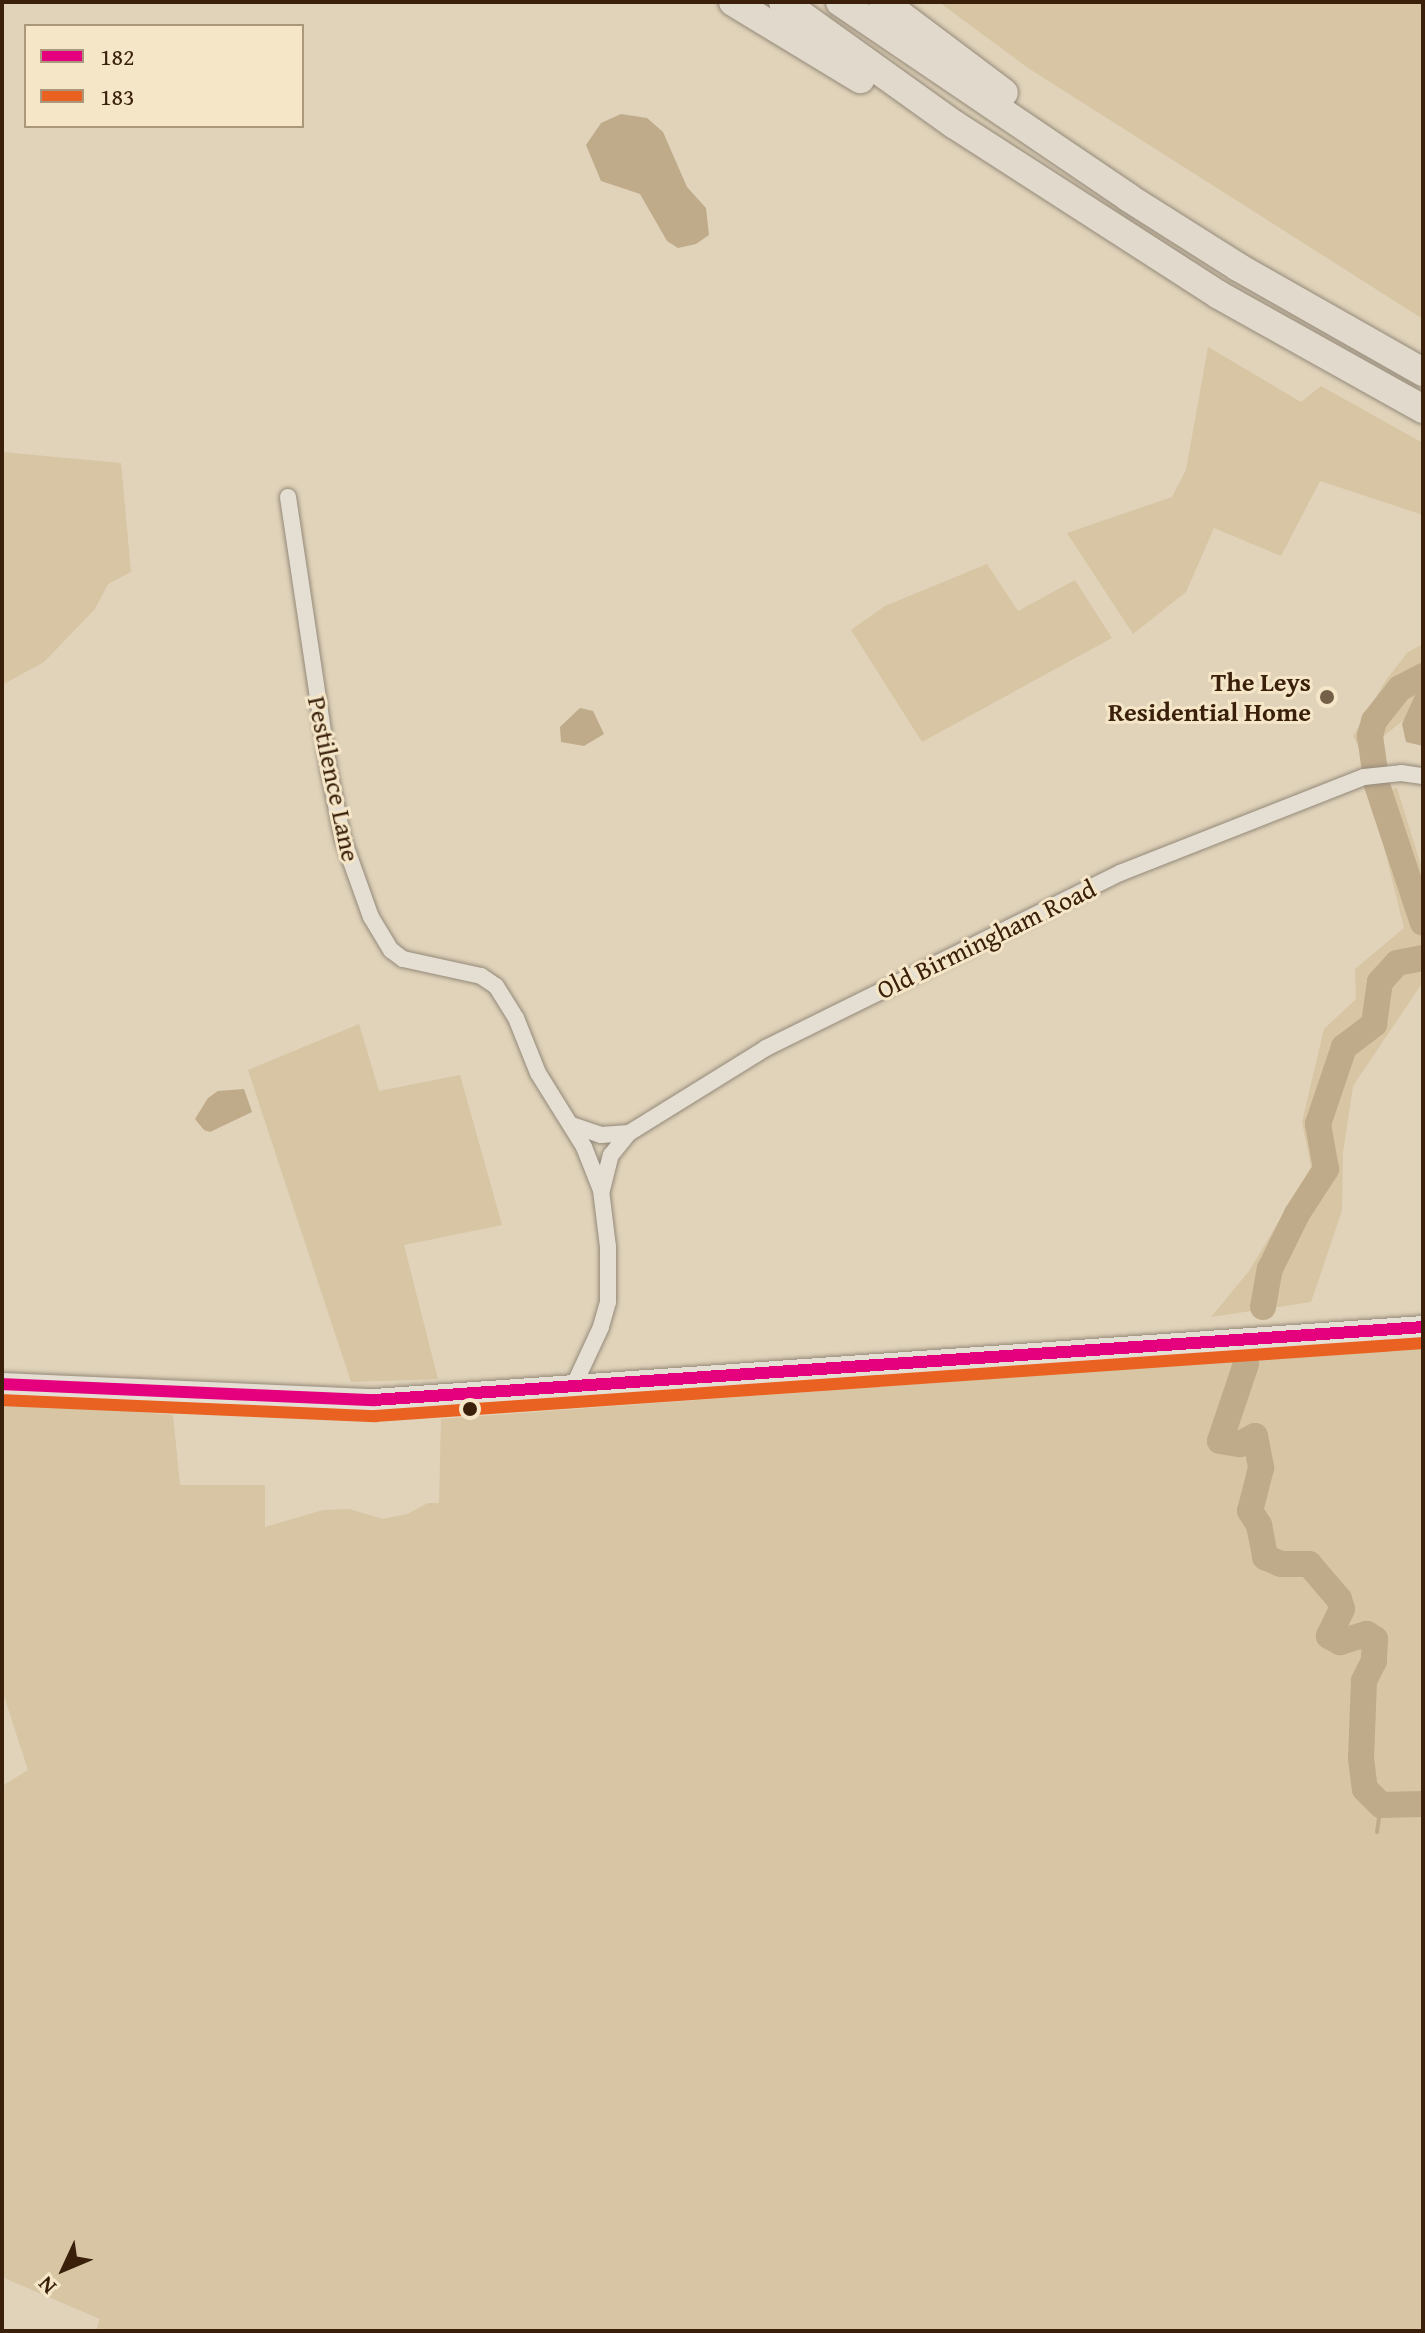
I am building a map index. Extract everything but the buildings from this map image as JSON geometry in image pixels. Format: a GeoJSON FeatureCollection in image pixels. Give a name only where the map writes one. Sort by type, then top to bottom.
{"type":"FeatureCollection","features":[{"type":"Feature","properties":{"kind":"highway"},"geometry":{"type":"LineString","coordinates":[[733,2],[868,84],[955,125]]}},
{"type":"Feature","properties":{"kind":"highway"},"geometry":{"type":"LineString","coordinates":[[783,2],[955,125],[1219,295],[1423,409]]}},
{"type":"Feature","properties":{"kind":"highway"},"geometry":{"type":"LineString","coordinates":[[840,2],[1129,198],[1251,275],[1423,372]]}},
{"type":"Feature","properties":{"kind":"highway"},"geometry":{"type":"LineString","coordinates":[[883,2],[1042,123],[1129,198]]}},
{"type":"Feature","properties":{"kind":"main road"},"geometry":{"type":"LineString","coordinates":[[2,1384],[374,1400],[1423,1327]]}},
{"type":"Feature","properties":{"kind":"street","name":"Pestilence Lane"},"geometry":{"type":"LineString","coordinates":[[288,497],[329,771],[343,839],[371,917],[391,950],[403,959],[481,976],[496,986],[516,1018],[538,1073],[572,1125],[601,1190]]}},
{"type":"Feature","properties":{"kind":"street","name":"Old Birmingham Road"},"geometry":{"type":"LineString","coordinates":[[601,1190],[611,1155],[629,1133],[766,1048],[1120,873],[1364,777],[1385,773],[1423,776]]}},
{"type":"Feature","properties":{"kind":"street"},"geometry":{"type":"LineString","coordinates":[[572,1125],[601,1135],[629,1133]]}},
{"type":"Feature","properties":{"kind":"street"},"geometry":{"type":"LineString","coordinates":[[573,1387],[601,1327],[608,1302],[608,1247],[601,1190]]}},
{"type":"Feature","properties":{"kind":"shaded area"},"geometry":{"type":"Polygon","coordinates":[[[939,2],[1423,2],[1423,319],[1028,68],[939,2]]]}},
{"type":"Feature","properties":{"kind":"shaded area"},"geometry":{"type":"Polygon","coordinates":[[[621,114],[647,118],[663,132],[687,187],[706,208],[709,235],[696,244],[678,248],[667,241],[640,194],[601,181],[586,145],[601,123],[621,114]]]}},
{"type":"Feature","properties":{"kind":"shaded area"},"geometry":{"type":"Polygon","coordinates":[[[1208,347],[1301,402],[1321,386],[1423,443],[1423,515],[1320,481],[1281,556],[1214,528],[1186,592],[1133,634],[1067,533],[1172,497],[1186,470],[1208,347]]]}},
{"type":"Feature","properties":{"kind":"shaded area"},"geometry":{"type":"Polygon","coordinates":[[[2,452],[121,463],[131,572],[108,584],[95,609],[44,662],[2,685],[2,452]]]}},
{"type":"Feature","properties":{"kind":"shaded area"},"geometry":{"type":"Polygon","coordinates":[[[987,564],[1018,611],[1075,580],[1112,638],[922,742],[851,630],[885,606],[987,564]]]}},
{"type":"Feature","properties":{"kind":"shaded area"},"geometry":{"type":"Polygon","coordinates":[[[1423,644],[1423,704],[1362,754],[1353,736],[1386,680],[1408,652],[1423,644]]]}},
{"type":"Feature","properties":{"kind":"shaded area"},"geometry":{"type":"Polygon","coordinates":[[[1423,691],[1423,746],[1406,742],[1402,724],[1416,693],[1423,691]]]}},
{"type":"Feature","properties":{"kind":"shaded area"},"geometry":{"type":"Polygon","coordinates":[[[580,708],[593,711],[604,734],[584,746],[561,742],[560,727],[580,708]]]}},
{"type":"Feature","properties":{"kind":"shaded area"},"geometry":{"type":"Polygon","coordinates":[[[1397,788],[1423,872],[1423,982],[1353,1086],[1343,1153],[1342,1211],[1311,1302],[1211,1317],[1249,1271],[1311,1167],[1302,1122],[1324,1029],[1356,999],[1355,969],[1404,928],[1371,794],[1397,788]]]}},
{"type":"Feature","properties":{"kind":"shaded area"},"geometry":{"type":"Polygon","coordinates":[[[359,1024],[379,1091],[460,1075],[502,1225],[404,1245],[438,1379],[351,1382],[248,1070],[359,1024]]]}},
{"type":"Feature","properties":{"kind":"shaded area"},"geometry":{"type":"Polygon","coordinates":[[[244,1089],[252,1112],[210,1132],[204,1130],[195,1119],[208,1098],[218,1091],[244,1089]]]}},
{"type":"Feature","properties":{"kind":"shaded area"},"geometry":{"type":"Polygon","coordinates":[[[1423,1347],[1423,2331],[96,2331],[100,2319],[2,2277],[2,1786],[28,1770],[2,1690],[2,1400],[173,1415],[180,1485],[265,1485],[265,1527],[323,1510],[349,1509],[383,1519],[407,1514],[428,1503],[439,1503],[441,1419],[1423,1347]]]}},
{"type":"Feature","properties":{"kind":"waterway"},"geometry":{"type":"LineString","coordinates":[[1423,676],[1400,688],[1374,721],[1370,736],[1377,785],[1423,923]]}},
{"type":"Feature","properties":{"kind":"waterway"},"geometry":{"type":"LineString","coordinates":[[1263,1307],[1270,1269],[1297,1214],[1326,1169],[1318,1124],[1344,1047],[1374,1024],[1380,982],[1397,963],[1423,958]]}},
{"type":"Feature","properties":{"kind":"waterway"},"geometry":{"type":"LineString","coordinates":[[1246,1364],[1220,1441],[1240,1444],[1255,1436],[1261,1468],[1250,1511],[1259,1525],[1265,1557],[1281,1564],[1309,1564],[1339,1599],[1342,1609],[1329,1636],[1340,1642],[1367,1634],[1375,1639],[1374,1661],[1364,1681],[1361,1758],[1365,1789],[1381,1805],[1423,1804]]}},
{"type":"Feature","properties":{"kind":"waterway"},"geometry":{"type":"LineString","coordinates":[[1377,1832],[1381,1805]]}},
{"type":"Feature","properties":{"kind":"transit line","name":"182"},"geometry":{"type":"LineString","coordinates":[[2,1384],[374,1400],[1423,1327]]}},
{"type":"Feature","properties":{"kind":"transit line","name":"183"},"geometry":{"type":"LineString","coordinates":[[2,1400],[375,1416],[1423,1343]]}},
{"type":"Feature","properties":{"kind":"place","name":"The Leys Residential Home"},"geometry":{"type":"Point","coordinates":[1327,697]}}]}
